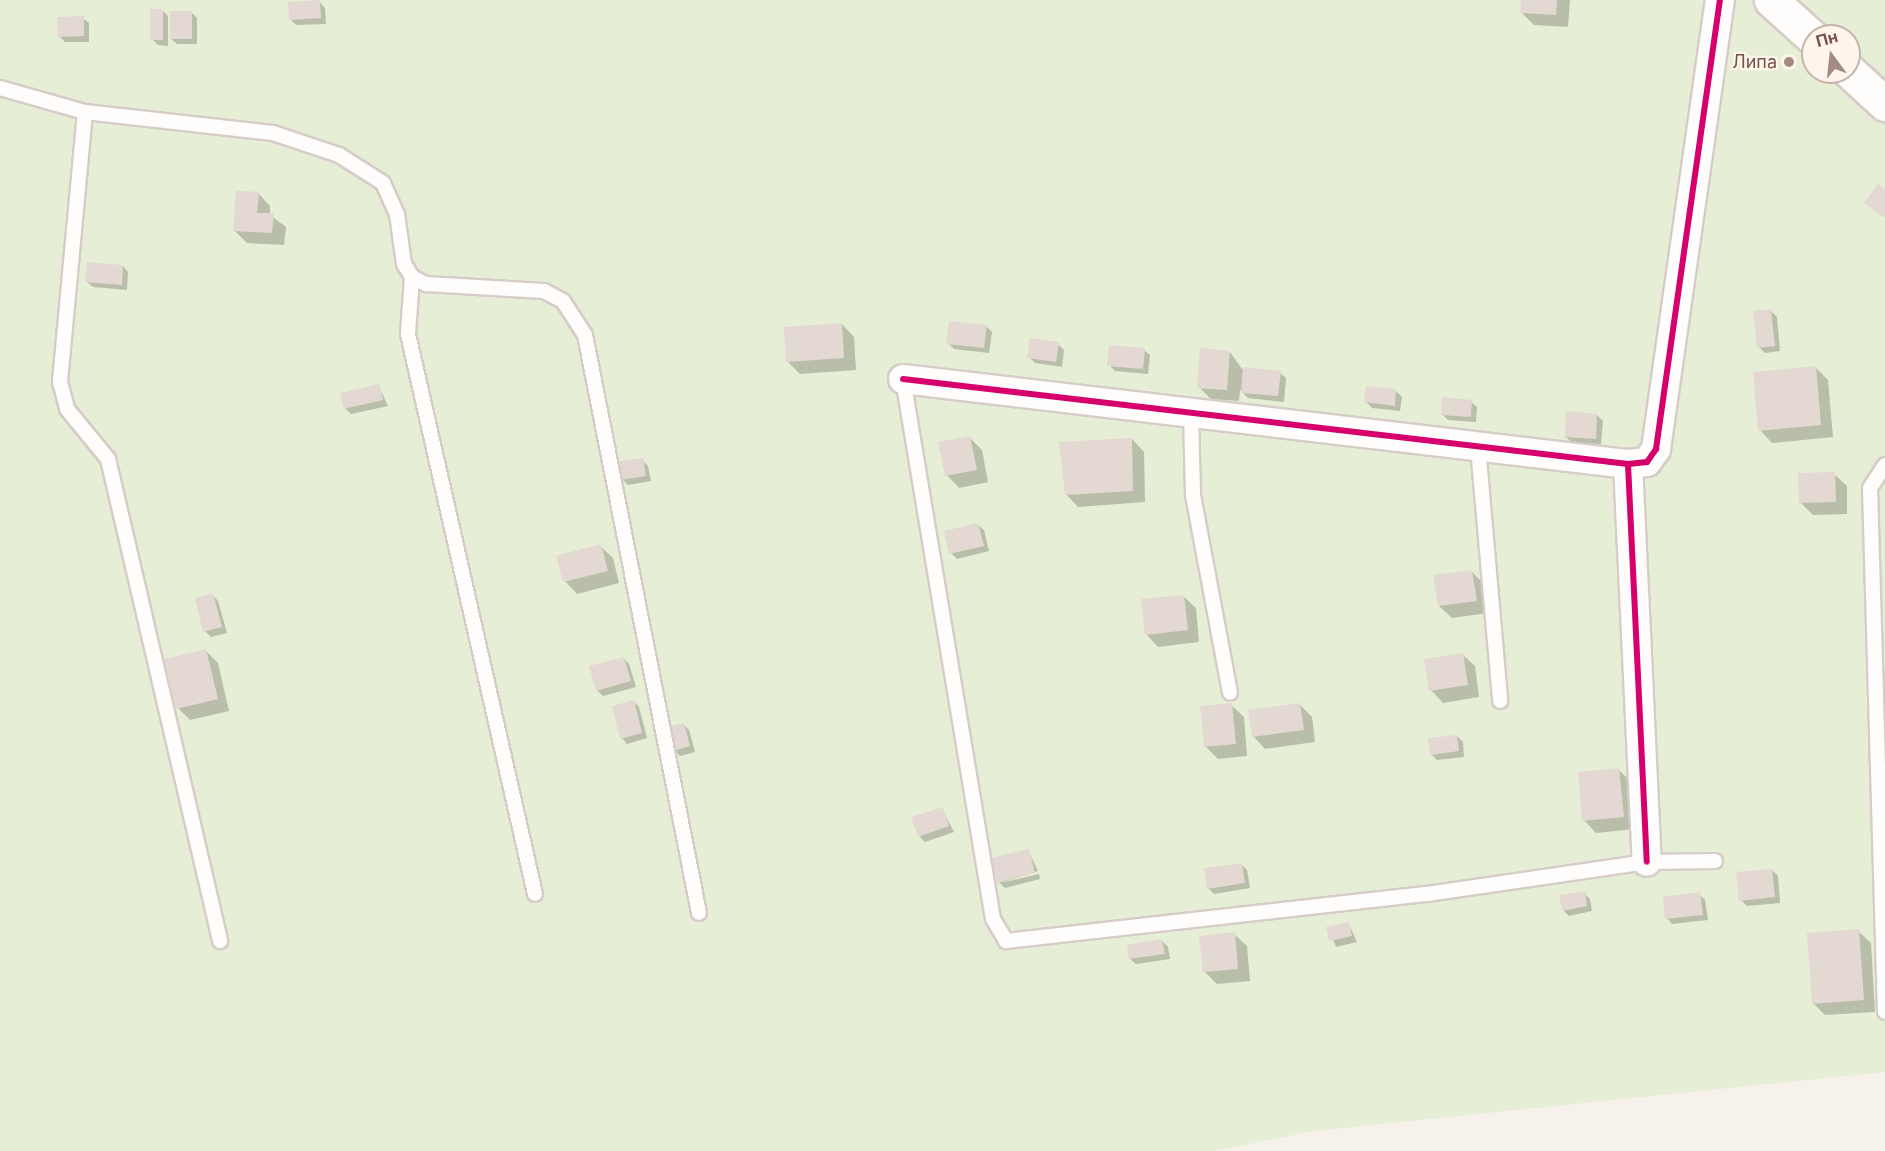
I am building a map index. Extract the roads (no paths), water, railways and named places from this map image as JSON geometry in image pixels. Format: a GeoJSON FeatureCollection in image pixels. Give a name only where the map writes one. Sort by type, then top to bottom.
{"type":"FeatureCollection","features":[{"type":"Feature","properties":{"kind":"street"},"geometry":{"type":"LineString","coordinates":[[903,379],[1628,464],[1647,462],[1656,449],[1720,0]]}},
{"type":"Feature","properties":{"kind":"street"},"geometry":{"type":"LineString","coordinates":[[1771,0],[1801,27]]}},
{"type":"Feature","properties":{"kind":"street"},"geometry":{"type":"LineString","coordinates":[[1861,82],[1885,104]]}},
{"type":"Feature","properties":{"kind":"street"},"geometry":{"type":"LineString","coordinates":[[1628,464],[1647,862]]}},
{"type":"Feature","properties":{"kind":"lane"},"geometry":{"type":"LineString","coordinates":[[0,88],[85,112],[273,133],[339,155],[383,183],[397,214],[404,264],[412,277],[426,284],[544,291],[563,301],[585,335],[699,913]]}},
{"type":"Feature","properties":{"kind":"lane"},"geometry":{"type":"LineString","coordinates":[[85,112],[60,382],[67,409],[108,459],[220,941]]}},
{"type":"Feature","properties":{"kind":"lane"},"geometry":{"type":"LineString","coordinates":[[412,277],[408,334],[535,894]]}},
{"type":"Feature","properties":{"kind":"lane"},"geometry":{"type":"LineString","coordinates":[[903,379],[993,919],[1006,941],[1427,894],[1647,862],[1714,861]]}},
{"type":"Feature","properties":{"kind":"lane"},"geometry":{"type":"LineString","coordinates":[[1191,413],[1193,495],[1230,693]]}},
{"type":"Feature","properties":{"kind":"lane"},"geometry":{"type":"LineString","coordinates":[[1478,447],[1500,701]]}},
{"type":"Feature","properties":{"kind":"lane"},"geometry":{"type":"LineString","coordinates":[[1885,465],[1870,488],[1885,1012]]}},
{"type":"Feature","properties":{"kind":"place","name":"Липа"},"geometry":{"type":"Point","coordinates":[1789,62]}}]}
